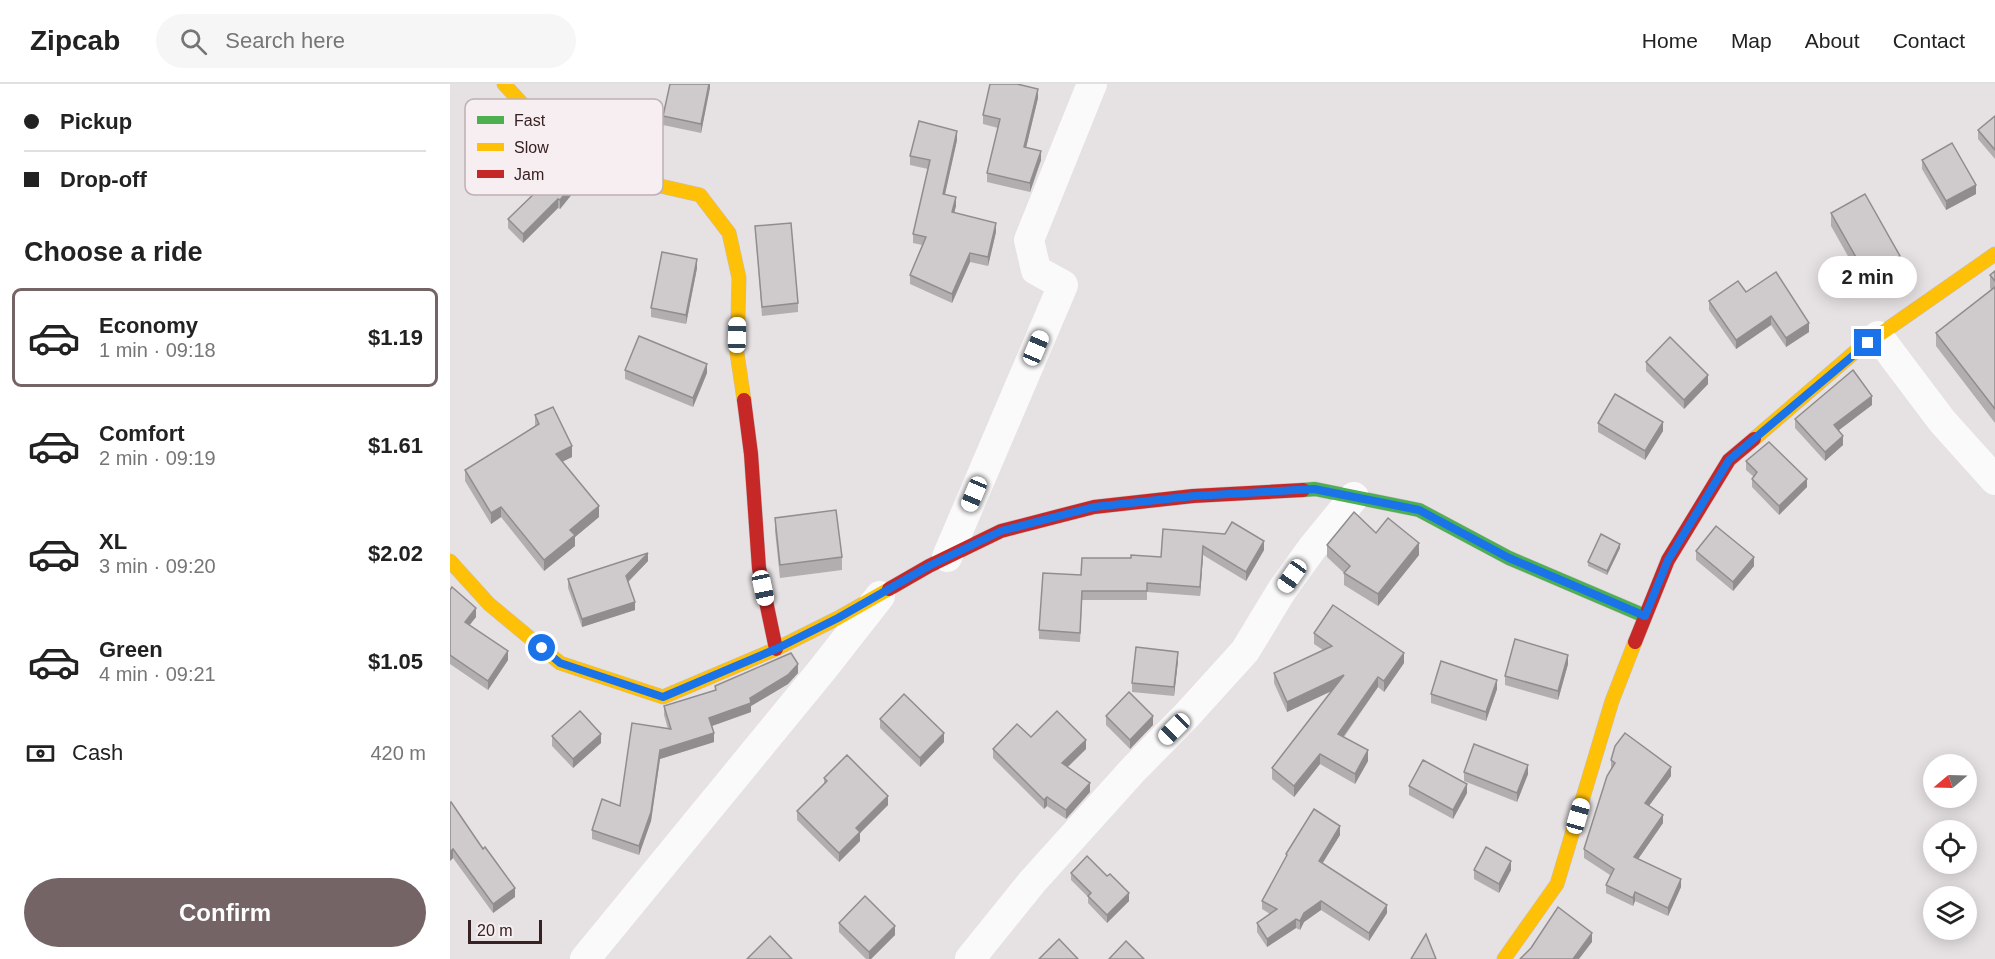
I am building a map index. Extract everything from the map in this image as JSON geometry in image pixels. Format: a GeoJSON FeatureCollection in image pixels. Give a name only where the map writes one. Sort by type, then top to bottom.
{"type":"FeatureCollection","features":[{"type":"Feature","properties":{"kind":"street"},"geometry":{"type":"LineString","coordinates":[[504,84],[518,99]]}},
{"type":"Feature","properties":{"kind":"street"},"geometry":{"type":"LineString","coordinates":[[947,557],[1063,285],[1036,270],[1029,240],[1092,84]]}},
{"type":"Feature","properties":{"kind":"street"},"geometry":{"type":"LineString","coordinates":[[663,187],[700,195],[729,233],[739,278],[737,353],[751,454],[759,568],[776,649]]}},
{"type":"Feature","properties":{"kind":"street"},"geometry":{"type":"LineString","coordinates":[[1504,959],[1557,884],[1612,701],[1645,616],[1668,560],[1729,460],[1856,351],[1995,254]]}},
{"type":"Feature","properties":{"kind":"street"},"geometry":{"type":"LineString","coordinates":[[1878,336],[1942,421],[1995,480]]}},
{"type":"Feature","properties":{"kind":"street"},"geometry":{"type":"LineString","coordinates":[[450,561],[489,604],[560,663],[663,697],[776,649],[838,618],[947,557],[1001,531],[1094,507],[1194,496],[1314,489],[1419,510],[1509,558],[1645,616]]}},
{"type":"Feature","properties":{"kind":"street"},"geometry":{"type":"LineString","coordinates":[[970,959],[1032,882],[1245,651],[1288,582],[1354,497]]}},
{"type":"Feature","properties":{"kind":"street"},"geometry":{"type":"LineString","coordinates":[[585,959],[822,670],[882,593]]}},
{"type":"Feature","properties":{"kind":"building"},"geometry":{"type":"Polygon","coordinates":[[[670,84],[709,84],[701,124],[663,116],[670,84]]]}},
{"type":"Feature","properties":{"kind":"building"},"geometry":{"type":"Polygon","coordinates":[[[990,84],[1017,84],[1038,89],[1024,147],[1041,151],[1030,183],[987,173],[1000,119],[983,115],[990,84]]]}},
{"type":"Feature","properties":{"kind":"building"},"geometry":{"type":"Polygon","coordinates":[[[1995,116],[1995,150],[1978,130],[1995,116]]]}},
{"type":"Feature","properties":{"kind":"building"},"geometry":{"type":"Polygon","coordinates":[[[919,121],[957,131],[943,194],[956,197],[952,212],[996,223],[988,257],[970,253],[952,294],[910,275],[926,237],[913,234],[930,160],[910,156],[919,121]]]}},
{"type":"Feature","properties":{"kind":"building"},"geometry":{"type":"Polygon","coordinates":[[[1952,143],[1976,185],[1946,201],[1922,160],[1952,143]]]}},
{"type":"Feature","properties":{"kind":"building"},"geometry":{"type":"Polygon","coordinates":[[[1865,194],[1900,256],[1866,275],[1831,213],[1865,194]]]}},
{"type":"Feature","properties":{"kind":"building"},"geometry":{"type":"Polygon","coordinates":[[[533,195],[564,195],[523,234],[508,219],[533,195]]]}},
{"type":"Feature","properties":{"kind":"building"},"geometry":{"type":"Polygon","coordinates":[[[791,223],[798,303],[762,307],[755,226],[791,223]]]}},
{"type":"Feature","properties":{"kind":"building"},"geometry":{"type":"Polygon","coordinates":[[[662,252],[697,259],[686,315],[651,308],[662,252]]]}},
{"type":"Feature","properties":{"kind":"building"},"geometry":{"type":"Polygon","coordinates":[[[1995,271],[1995,281],[1990,275],[1995,271]]]}},
{"type":"Feature","properties":{"kind":"building"},"geometry":{"type":"Polygon","coordinates":[[[1776,272],[1809,323],[1786,338],[1771,316],[1736,340],[1709,301],[1738,281],[1746,292],[1776,272]]]}},
{"type":"Feature","properties":{"kind":"building"},"geometry":{"type":"Polygon","coordinates":[[[1995,287],[1995,409],[1936,333],[1995,287]]]}},
{"type":"Feature","properties":{"kind":"building"},"geometry":{"type":"Polygon","coordinates":[[[639,336],[707,364],[693,398],[625,370],[639,336]]]}},
{"type":"Feature","properties":{"kind":"building"},"geometry":{"type":"Polygon","coordinates":[[[1670,337],[1708,375],[1684,400],[1646,362],[1670,337]]]}},
{"type":"Feature","properties":{"kind":"building"},"geometry":{"type":"Polygon","coordinates":[[[1853,370],[1872,396],[1834,425],[1843,436],[1825,452],[1795,419],[1853,370]]]}},
{"type":"Feature","properties":{"kind":"building"},"geometry":{"type":"Polygon","coordinates":[[[1615,394],[1663,422],[1645,451],[1598,423],[1615,394]]]}},
{"type":"Feature","properties":{"kind":"building"},"geometry":{"type":"Polygon","coordinates":[[[553,407],[572,446],[556,454],[599,506],[570,530],[575,535],[544,560],[501,507],[491,513],[465,470],[539,424],[535,415],[553,407]]]}},
{"type":"Feature","properties":{"kind":"building"},"geometry":{"type":"Polygon","coordinates":[[[1769,442],[1807,479],[1779,506],[1752,479],[1757,472],[1746,461],[1769,442]]]}},
{"type":"Feature","properties":{"kind":"building"},"geometry":{"type":"Polygon","coordinates":[[[836,510],[842,557],[780,565],[775,518],[836,510]]]}},
{"type":"Feature","properties":{"kind":"building"},"geometry":{"type":"Polygon","coordinates":[[[1354,512],[1376,533],[1388,518],[1419,543],[1378,594],[1344,573],[1350,566],[1327,545],[1354,512]]]}},
{"type":"Feature","properties":{"kind":"building"},"geometry":{"type":"Polygon","coordinates":[[[1232,522],[1264,541],[1246,572],[1203,546],[1200,587],[1147,583],[1147,591],[1082,591],[1080,633],[1039,630],[1043,573],[1081,575],[1082,558],[1131,558],[1131,555],[1161,557],[1163,529],[1225,534],[1232,522]]]}},
{"type":"Feature","properties":{"kind":"building"},"geometry":{"type":"Polygon","coordinates":[[[1716,526],[1754,557],[1733,582],[1696,551],[1716,526]]]}},
{"type":"Feature","properties":{"kind":"building"},"geometry":{"type":"Polygon","coordinates":[[[1601,534],[1620,544],[1607,571],[1588,562],[1601,534]]]}},
{"type":"Feature","properties":{"kind":"building"},"geometry":{"type":"Polygon","coordinates":[[[648,553],[626,576],[635,602],[582,619],[568,579],[648,553]]]}},
{"type":"Feature","properties":{"kind":"building"},"geometry":{"type":"Polygon","coordinates":[[[452,587],[476,608],[465,622],[508,651],[488,681],[450,655],[450,590],[452,587]]]}},
{"type":"Feature","properties":{"kind":"building"},"geometry":{"type":"Polygon","coordinates":[[[1333,605],[1404,653],[1384,681],[1378,677],[1338,734],[1368,750],[1355,774],[1320,754],[1294,786],[1272,768],[1344,675],[1287,702],[1274,673],[1332,646],[1314,633],[1333,605]]]}},
{"type":"Feature","properties":{"kind":"building"},"geometry":{"type":"Polygon","coordinates":[[[1515,639],[1568,655],[1558,691],[1505,676],[1515,639]]]}},
{"type":"Feature","properties":{"kind":"building"},"geometry":{"type":"Polygon","coordinates":[[[1136,647],[1178,652],[1174,687],[1132,683],[1136,647]]]}},
{"type":"Feature","properties":{"kind":"building"},"geometry":{"type":"Polygon","coordinates":[[[791,653],[798,664],[788,675],[750,698],[751,703],[709,718],[714,733],[660,750],[651,812],[639,846],[592,830],[602,799],[620,806],[632,723],[671,729],[664,706],[716,690],[715,686],[791,653]]]}},
{"type":"Feature","properties":{"kind":"building"},"geometry":{"type":"Polygon","coordinates":[[[1441,661],[1497,680],[1486,712],[1431,694],[1441,661]]]}},
{"type":"Feature","properties":{"kind":"building"},"geometry":{"type":"Polygon","coordinates":[[[1129,692],[1153,716],[1130,740],[1106,716],[1129,692]]]}},
{"type":"Feature","properties":{"kind":"building"},"geometry":{"type":"Polygon","coordinates":[[[904,694],[944,733],[920,758],[880,719],[904,694]]]}},
{"type":"Feature","properties":{"kind":"building"},"geometry":{"type":"Polygon","coordinates":[[[580,711],[601,734],[573,759],[552,736],[580,711]]]}},
{"type":"Feature","properties":{"kind":"building"},"geometry":{"type":"Polygon","coordinates":[[[1057,711],[1086,740],[1062,763],[1090,783],[1066,810],[1047,797],[1044,800],[993,749],[1017,724],[1031,737],[1057,711]]]}},
{"type":"Feature","properties":{"kind":"building"},"geometry":{"type":"Polygon","coordinates":[[[1625,733],[1671,767],[1645,803],[1663,815],[1634,857],[1681,879],[1668,908],[1635,892],[1633,898],[1606,885],[1614,869],[1584,849],[1607,776],[1615,763],[1611,760],[1615,746],[1625,733]]]}},
{"type":"Feature","properties":{"kind":"building"},"geometry":{"type":"Polygon","coordinates":[[[1474,744],[1528,765],[1517,793],[1464,772],[1474,744]]]}},
{"type":"Feature","properties":{"kind":"building"},"geometry":{"type":"Polygon","coordinates":[[[847,755],[888,796],[856,828],[860,832],[839,853],[797,811],[827,781],[824,778],[847,755]]]}},
{"type":"Feature","properties":{"kind":"building"},"geometry":{"type":"Polygon","coordinates":[[[1423,760],[1467,784],[1453,810],[1409,786],[1423,760]]]}},
{"type":"Feature","properties":{"kind":"building"},"geometry":{"type":"Polygon","coordinates":[[[451,802],[483,849],[485,847],[515,888],[493,904],[453,849],[450,852],[451,802]]]}},
{"type":"Feature","properties":{"kind":"building"},"geometry":{"type":"Polygon","coordinates":[[[1314,809],[1340,826],[1319,861],[1387,905],[1369,933],[1321,901],[1304,913],[1300,921],[1296,919],[1267,939],[1257,923],[1277,909],[1262,901],[1286,854],[1314,809]]]}},
{"type":"Feature","properties":{"kind":"building"},"geometry":{"type":"Polygon","coordinates":[[[1486,847],[1511,861],[1499,884],[1474,870],[1486,847]]]}},
{"type":"Feature","properties":{"kind":"building"},"geometry":{"type":"Polygon","coordinates":[[[1087,856],[1129,893],[1107,915],[1088,896],[1091,893],[1071,873],[1087,856]]]}},
{"type":"Feature","properties":{"kind":"building"},"geometry":{"type":"Polygon","coordinates":[[[865,896],[895,926],[869,952],[839,923],[865,896]]]}},
{"type":"Feature","properties":{"kind":"building"},"geometry":{"type":"Polygon","coordinates":[[[1558,907],[1592,933],[1573,959],[1520,959],[1531,948],[1558,907]]]}},
{"type":"Feature","properties":{"kind":"building"},"geometry":{"type":"Polygon","coordinates":[[[1426,934],[1436,959],[1411,959],[1426,934]]]}},
{"type":"Feature","properties":{"kind":"building"},"geometry":{"type":"Polygon","coordinates":[[[770,936],[792,959],[747,959],[770,936]]]}},
{"type":"Feature","properties":{"kind":"building"},"geometry":{"type":"Polygon","coordinates":[[[1059,939],[1078,959],[1039,959],[1059,939]]]}},
{"type":"Feature","properties":{"kind":"building"},"geometry":{"type":"Polygon","coordinates":[[[1126,941],[1144,959],[1109,959],[1126,941]]]}},
{"type":"Feature","properties":{"kind":"traffic: fast"},"geometry":{"type":"LineString","coordinates":[[1303,490],[1315,489],[1419,510],[1509,558],[1645,616]]}},
{"type":"Feature","properties":{"kind":"traffic: slow"},"geometry":{"type":"LineString","coordinates":[[504,84],[518,99]]}},
{"type":"Feature","properties":{"kind":"traffic: slow"},"geometry":{"type":"LineString","coordinates":[[663,187],[700,195],[729,233],[739,278],[737,353],[744,400]]}},
{"type":"Feature","properties":{"kind":"traffic: slow"},"geometry":{"type":"LineString","coordinates":[[1754,439],[1856,351],[1995,254]]}},
{"type":"Feature","properties":{"kind":"traffic: slow"},"geometry":{"type":"LineString","coordinates":[[450,561],[489,604],[560,663],[663,697],[776,649],[889,589]]}},
{"type":"Feature","properties":{"kind":"traffic: slow"},"geometry":{"type":"LineString","coordinates":[[1504,959],[1557,884],[1612,701],[1635,642]]}},
{"type":"Feature","properties":{"kind":"traffic: jam"},"geometry":{"type":"LineString","coordinates":[[744,400],[751,454],[759,568],[776,649]]}},
{"type":"Feature","properties":{"kind":"traffic: jam"},"geometry":{"type":"LineString","coordinates":[[1635,642],[1668,560],[1729,460],[1754,439]]}},
{"type":"Feature","properties":{"kind":"traffic: jam"},"geometry":{"type":"LineString","coordinates":[[889,589],[929,566],[1001,531],[1094,507],[1193,496],[1303,490]]}},
{"type":"Feature","properties":{"kind":"route"},"geometry":{"type":"LineString","coordinates":[[542,648],[560,663],[663,697],[776,649],[838,618],[929,566],[1001,531],[1094,507],[1194,496],[1314,489],[1419,510],[1509,558],[1645,616],[1668,560],[1729,460],[1868,343]]}}]}
